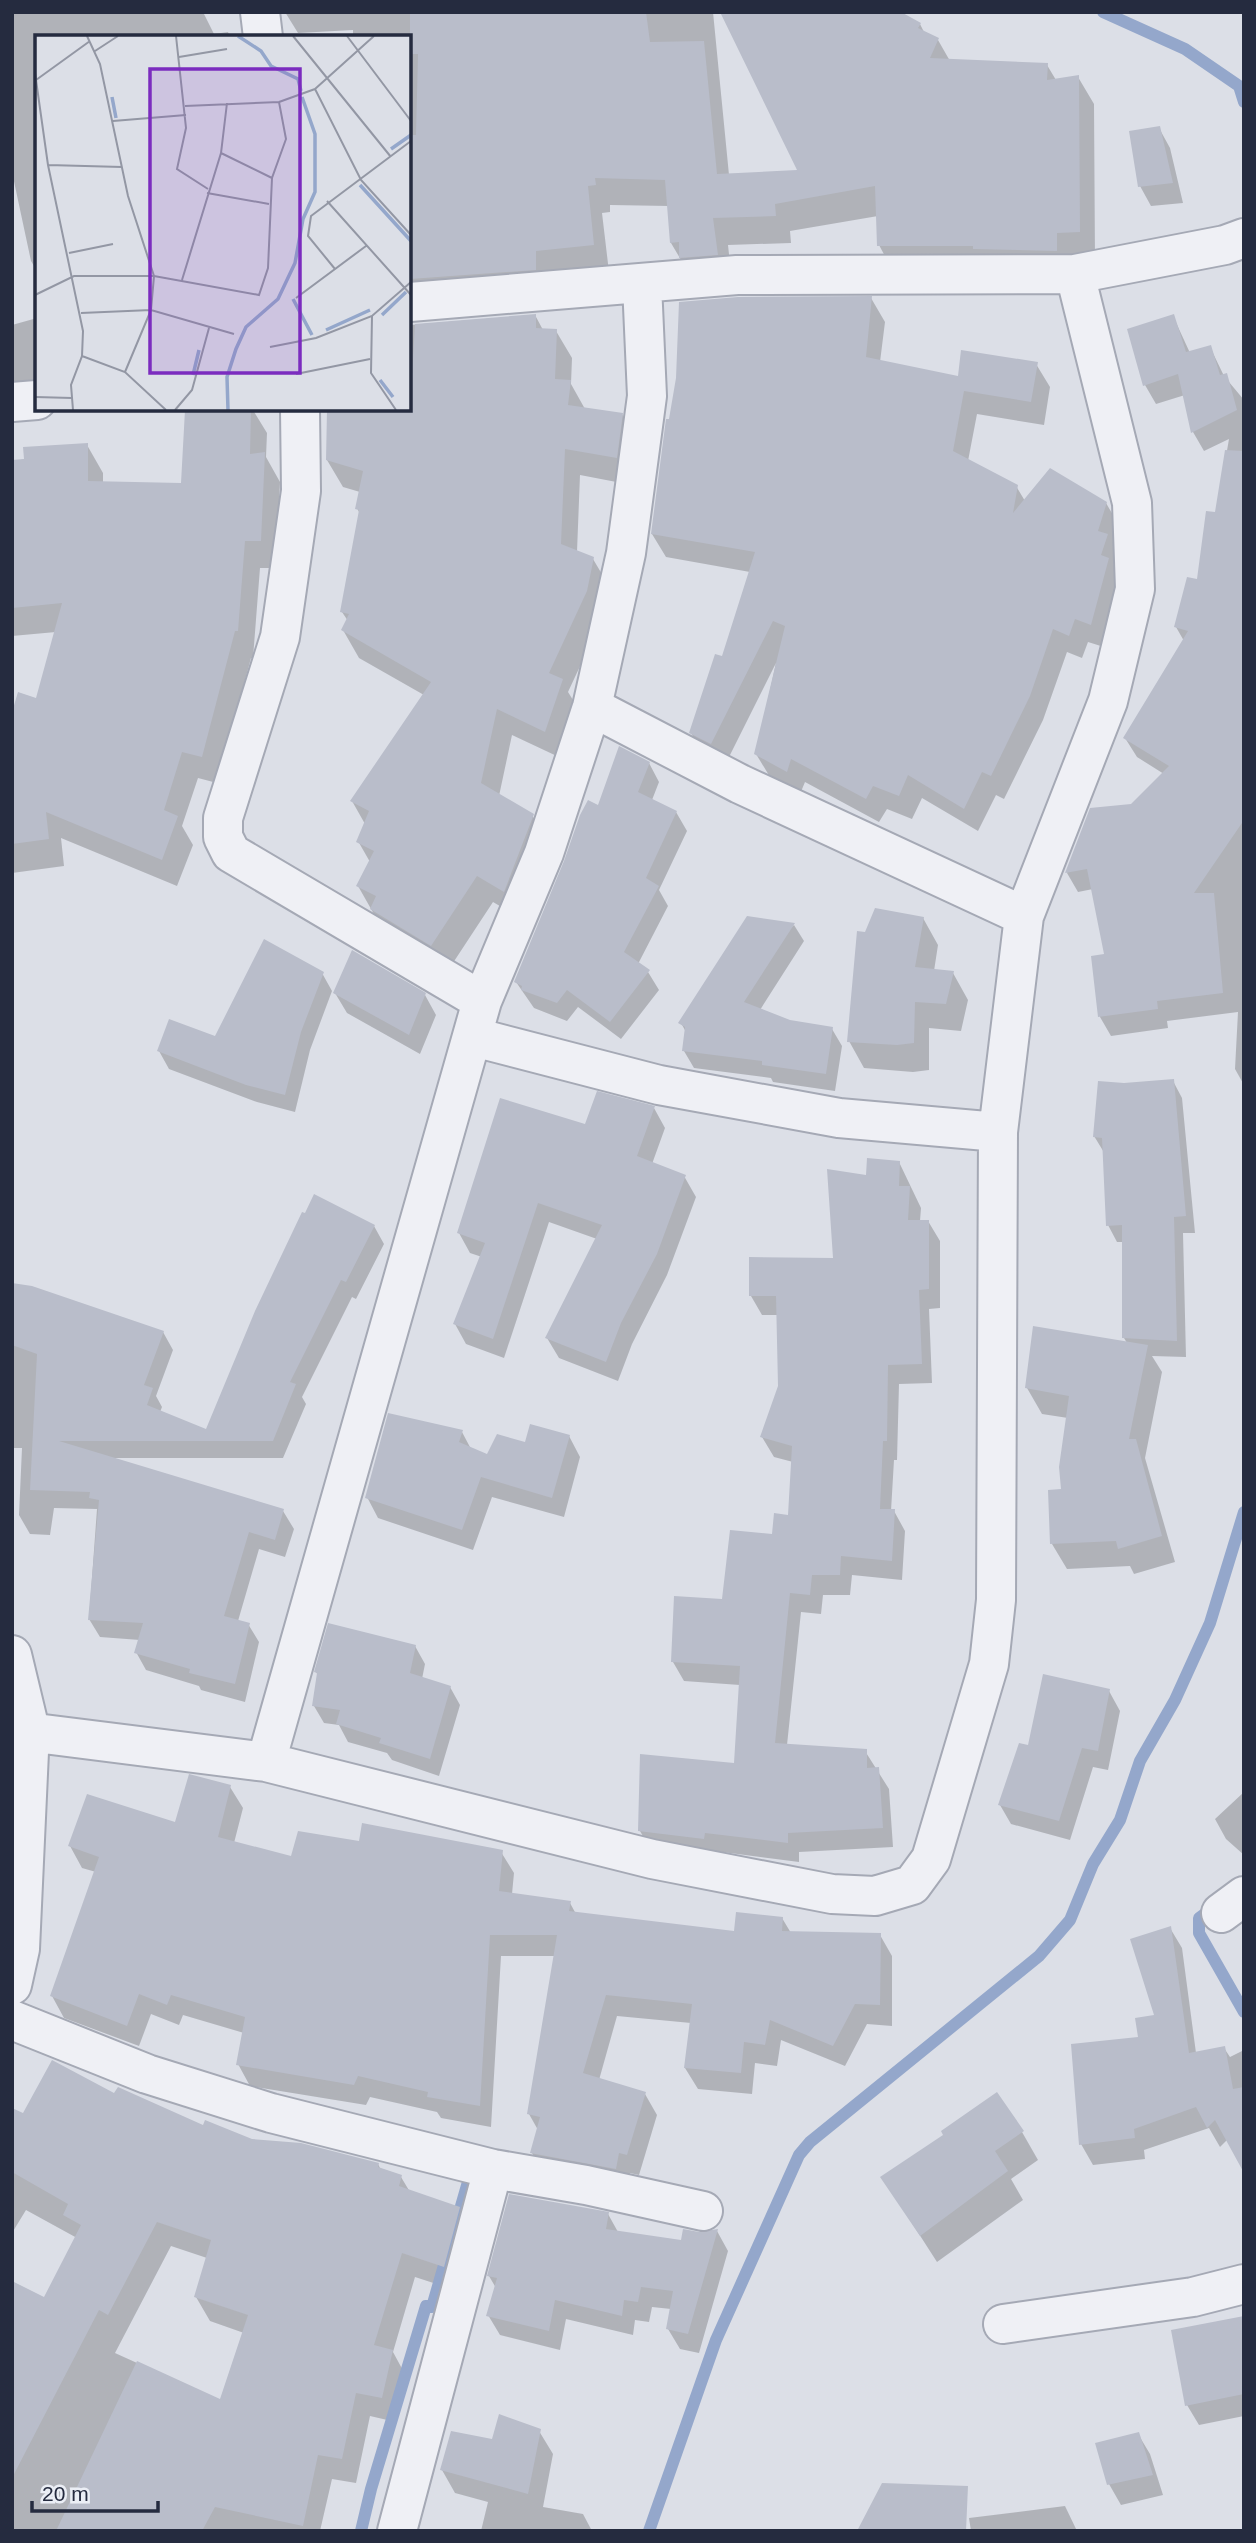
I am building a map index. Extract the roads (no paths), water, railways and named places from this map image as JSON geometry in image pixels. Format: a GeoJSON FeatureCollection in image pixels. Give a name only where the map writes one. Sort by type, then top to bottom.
{"type":"FeatureCollection","features":[{"type":"Feature","properties":{"kind":"street"},"geometry":{"type":"LineString","coordinates":[[260,12],[263,35]]}},
{"type":"Feature","properties":{"kind":"street"},"geometry":{"type":"LineString","coordinates":[[411,302],[737,275],[1075,274],[1224,245],[1244,238]]}},
{"type":"Feature","properties":{"kind":"street"},"geometry":{"type":"LineString","coordinates":[[21,1730],[266,1762],[638,1856],[832,1894],[875,1896],[912,1885],[931,1859],[989,1664],[996,1600],[998,1132],[1024,916],[1108,701],[1135,589],[1132,503],[1075,274]]}},
{"type":"Feature","properties":{"kind":"street"},"geometry":{"type":"LineString","coordinates":[[266,1762],[478,1019],[544,853],[592,707],[626,553],[647,396],[642,284]]}},
{"type":"Feature","properties":{"kind":"street"},"geometry":{"type":"LineString","coordinates":[[12,402],[35,400]]}},
{"type":"Feature","properties":{"kind":"street"},"geometry":{"type":"LineString","coordinates":[[300,411],[301,491],[280,637],[223,818],[223,837],[231,853],[478,1019],[659,1086],[839,1118],[998,1132]]}},
{"type":"Feature","properties":{"kind":"street"},"geometry":{"type":"LineString","coordinates":[[592,707],[740,784],[1024,916]]}},
{"type":"Feature","properties":{"kind":"street"},"geometry":{"type":"LineString","coordinates":[[12,1655],[21,1730],[20,1949],[12,1985]]}},
{"type":"Feature","properties":{"kind":"street"},"geometry":{"type":"LineString","coordinates":[[12,2020],[147,2074],[258,2109],[493,2169],[586,2185],[702,2211]]}},
{"type":"Feature","properties":{"kind":"street"},"geometry":{"type":"LineString","coordinates":[[397,2531],[493,2169]]}},
{"type":"Feature","properties":{"kind":"street"},"geometry":{"type":"LineString","coordinates":[[1003,2324],[1193,2297],[1244,2284]]}},
{"type":"Feature","properties":{"kind":"waterway"},"geometry":{"type":"LineString","coordinates":[[1103,12],[1185,49],[1239,86],[1244,102]]}},
{"type":"Feature","properties":{"kind":"waterway"},"geometry":{"type":"LineString","coordinates":[[649,2531],[716,2340],[799,2155],[810,2142],[1039,1956],[1070,1920],[1093,1864],[1120,1820],[1140,1761],[1175,1700],[1210,1623],[1244,1512]]}},
{"type":"Feature","properties":{"kind":"waterway"},"geometry":{"type":"LineString","coordinates":[[1214,1907],[1199,1918],[1199,1933],[1244,2012]]}},
{"type":"Feature","properties":{"kind":"waterway"},"geometry":{"type":"LineString","coordinates":[[361,2531],[426,2306],[432,2307],[470,2175],[462,2173]]}}]}
